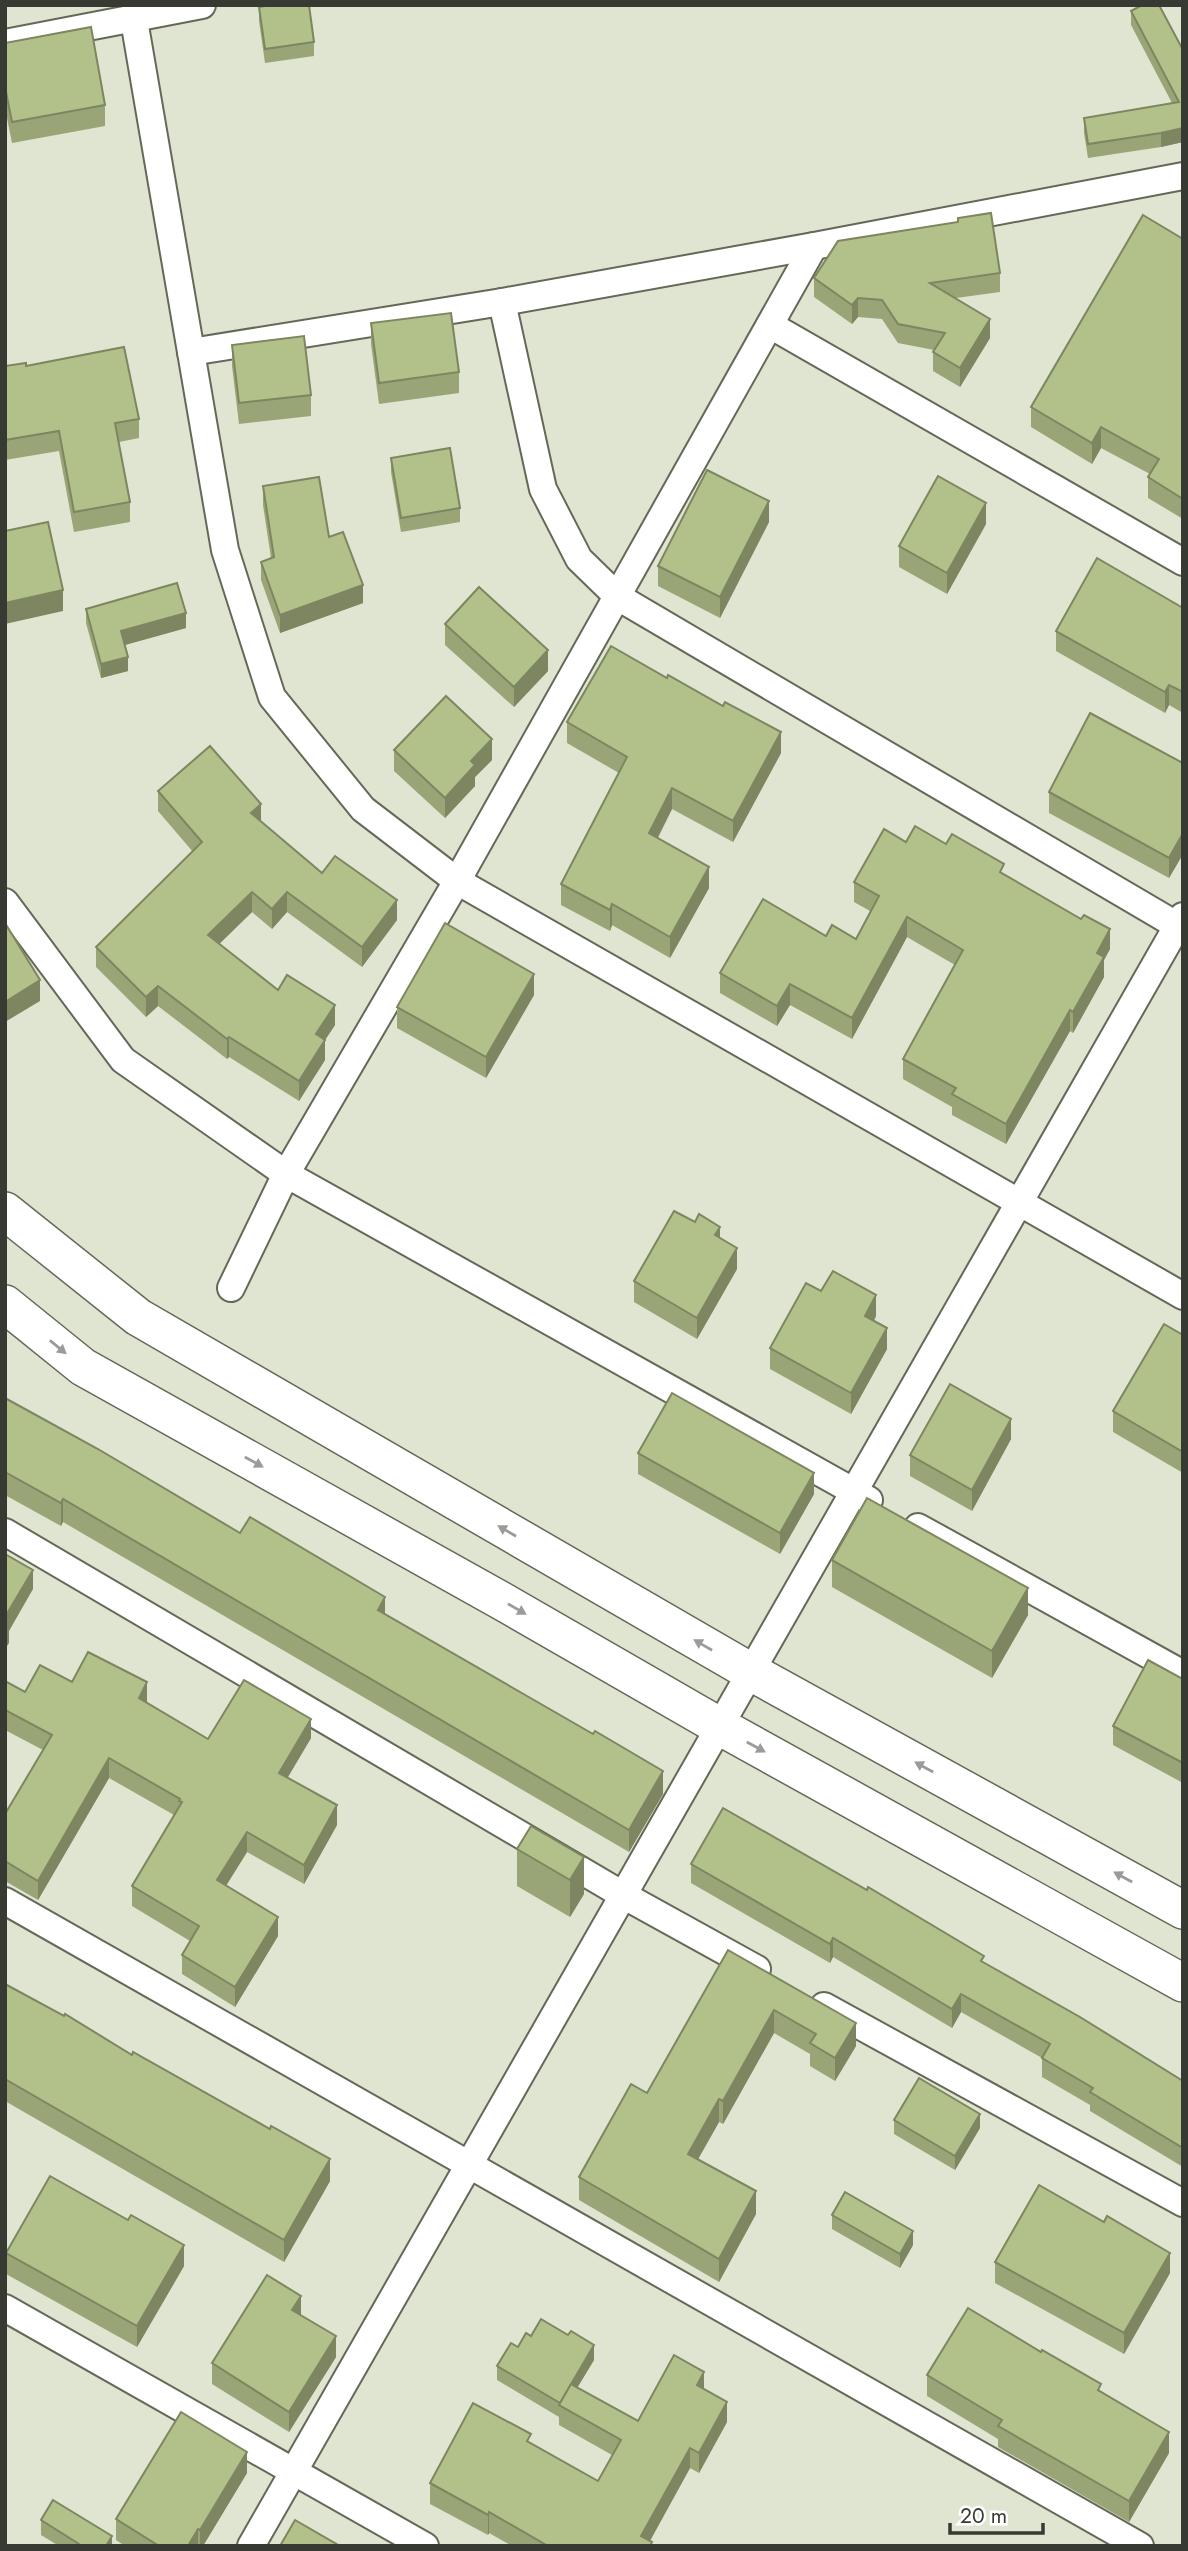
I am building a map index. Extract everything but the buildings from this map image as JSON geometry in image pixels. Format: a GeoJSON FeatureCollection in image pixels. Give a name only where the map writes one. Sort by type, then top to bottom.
{"type":"FeatureCollection","features":[{"type":"Feature","properties":{"kind":"street"},"geometry":{"type":"LineString","coordinates":[[5,43],[202,5]]}},
{"type":"Feature","properties":{"kind":"street"},"geometry":{"type":"LineString","coordinates":[[134,20],[225,550],[272,697],[363,809],[457,881],[1183,1296]]}},
{"type":"Feature","properties":{"kind":"street"},"geometry":{"type":"LineString","coordinates":[[191,352],[502,302],[1183,176]]}},
{"type":"Feature","properties":{"kind":"street"},"geometry":{"type":"LineString","coordinates":[[231,1288],[286,1174],[457,881],[814,246]]}},
{"type":"Feature","properties":{"kind":"street"},"geometry":{"type":"LineString","coordinates":[[251,2546],[1018,1203],[1181,923],[618,597],[579,559],[543,489],[502,302]]}},
{"type":"Feature","properties":{"kind":"street"},"geometry":{"type":"LineString","coordinates":[[770,325],[1183,562]]}},
{"type":"Feature","properties":{"kind":"street"},"geometry":{"type":"LineString","coordinates":[[5,902],[123,1060],[286,1174],[1183,1674]]}},
{"type":"Feature","properties":{"kind":"street"},"geometry":{"type":"LineString","coordinates":[[5,1211],[138,1317],[751,1672],[1183,1910]]}},
{"type":"Feature","properties":{"kind":"street"},"geometry":{"type":"LineString","coordinates":[[5,1304],[83,1367],[719,1726],[1183,1983]]}},
{"type":"Feature","properties":{"kind":"street"},"geometry":{"type":"LineString","coordinates":[[5,1532],[623,1895],[781,1982]]}},
{"type":"Feature","properties":{"kind":"street"},"geometry":{"type":"LineString","coordinates":[[5,1901],[1140,2546]]}},
{"type":"Feature","properties":{"kind":"street"},"geometry":{"type":"LineString","coordinates":[[805,1996],[1183,2203]]}},
{"type":"Feature","properties":{"kind":"street"},"geometry":{"type":"LineString","coordinates":[[5,2308],[425,2546]]}}]}
